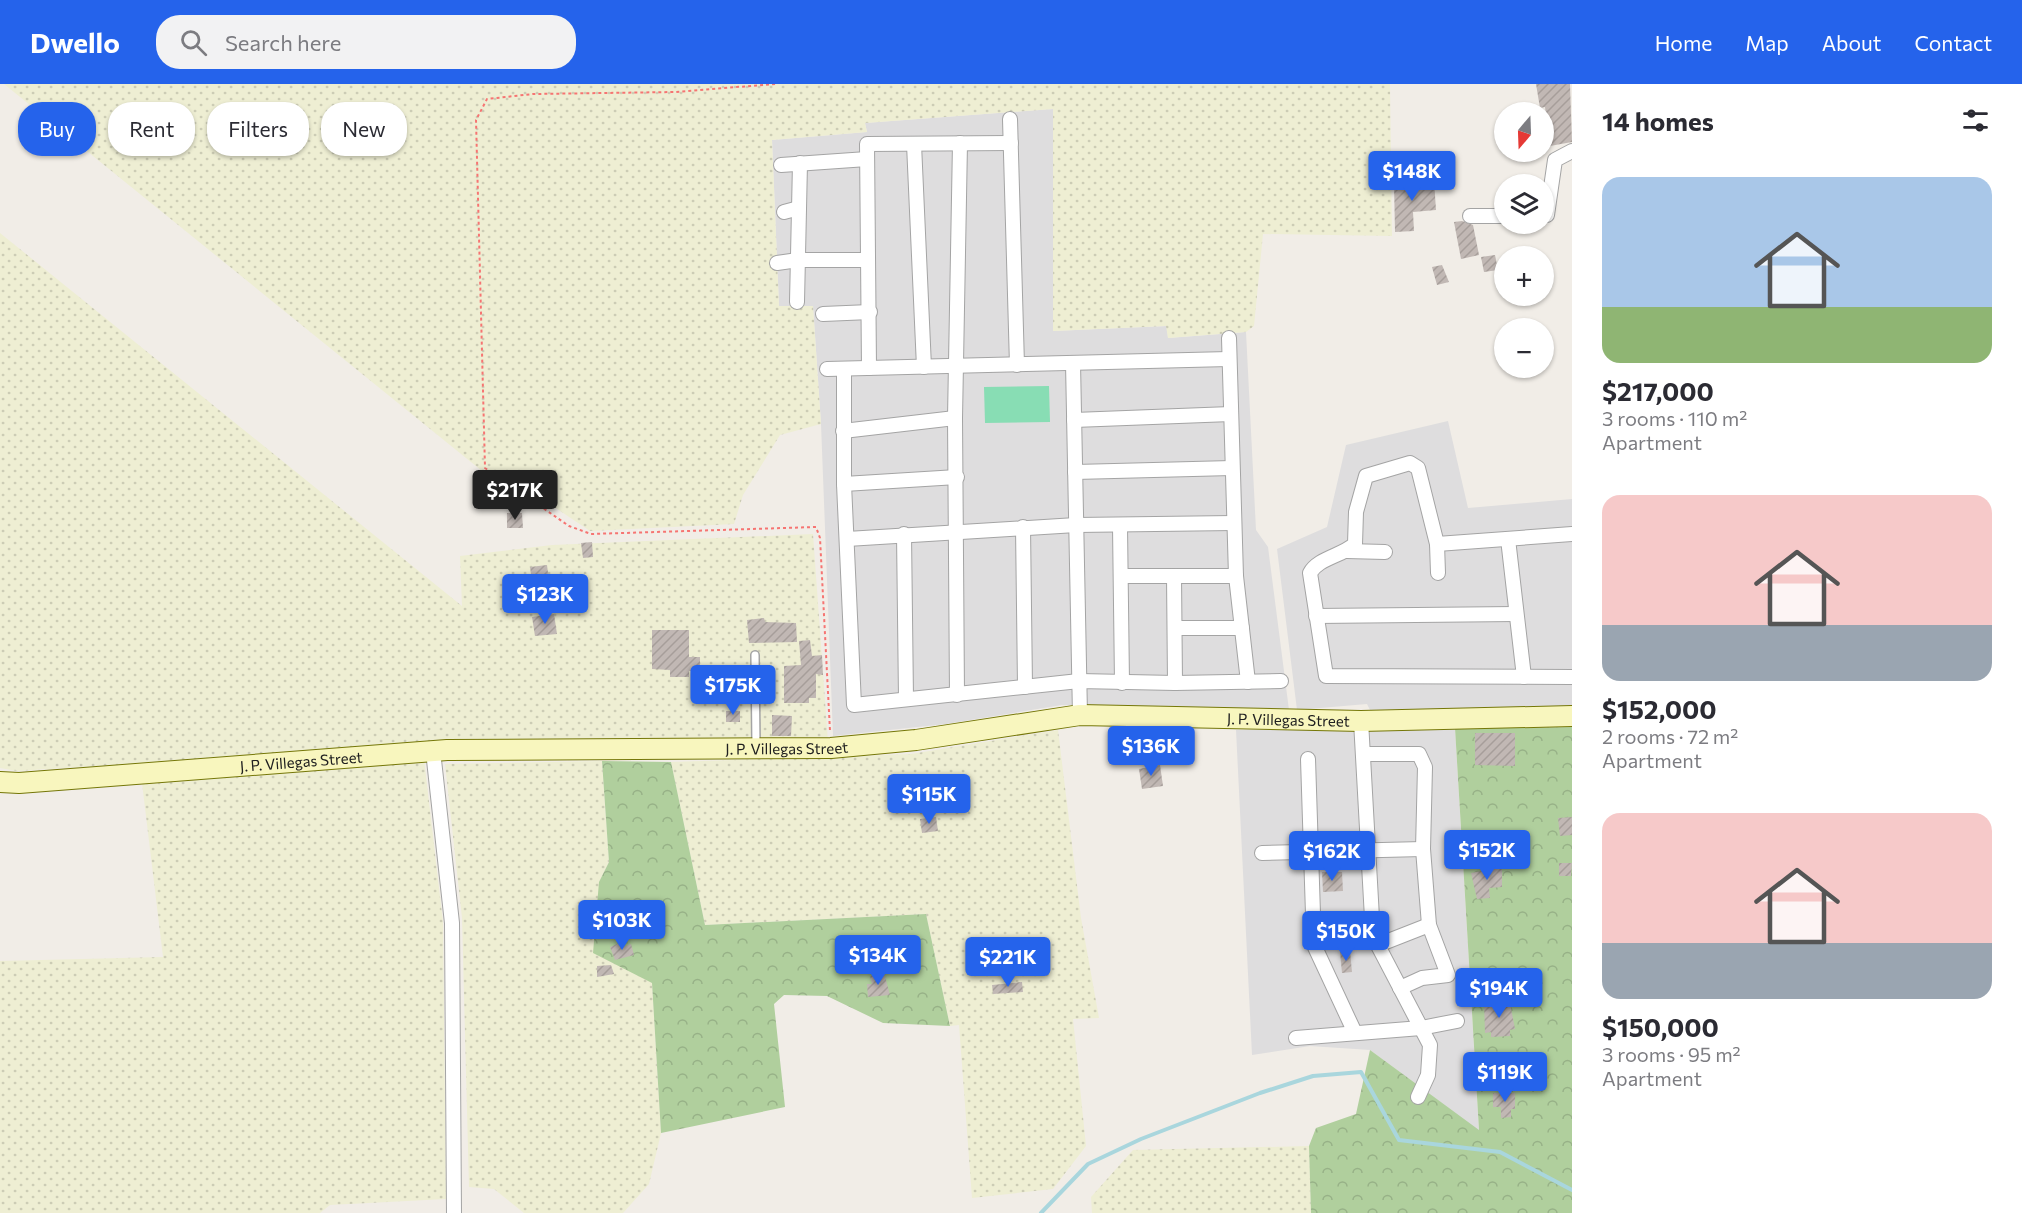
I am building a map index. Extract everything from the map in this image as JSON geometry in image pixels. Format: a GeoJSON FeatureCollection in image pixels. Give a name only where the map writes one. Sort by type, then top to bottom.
{"type":"FeatureCollection","features":[{"type":"Feature","properties":{"kind":"street"},"geometry":{"type":"LineString","coordinates":[[1010,119],[1017,365]]}},
{"type":"Feature","properties":{"kind":"street"},"geometry":{"type":"LineString","coordinates":[[957,695],[955,418],[958,366],[960,143]]}},
{"type":"Feature","properties":{"kind":"street"},"geometry":{"type":"LineString","coordinates":[[869,368],[867,144],[1011,143]]}},
{"type":"Feature","properties":{"kind":"street"},"geometry":{"type":"LineString","coordinates":[[915,144],[924,367]]}},
{"type":"Feature","properties":{"kind":"street"},"geometry":{"type":"LineString","coordinates":[[1553,174],[1555,160],[1572,152]]}},
{"type":"Feature","properties":{"kind":"street"},"geometry":{"type":"LineString","coordinates":[[782,165],[867,159]]}},
{"type":"Feature","properties":{"kind":"street"},"geometry":{"type":"LineString","coordinates":[[797,302],[801,163]]}},
{"type":"Feature","properties":{"kind":"street"},"geometry":{"type":"LineString","coordinates":[[784,212],[799,208]]}},
{"type":"Feature","properties":{"kind":"street"},"geometry":{"type":"LineString","coordinates":[[1470,216],[1494,216]]}},
{"type":"Feature","properties":{"kind":"street"},"geometry":{"type":"LineString","coordinates":[[777,263],[798,260],[868,260]]}},
{"type":"Feature","properties":{"kind":"street"},"geometry":{"type":"LineString","coordinates":[[823,314],[870,312]]}},
{"type":"Feature","properties":{"kind":"street"},"geometry":{"type":"LineString","coordinates":[[1229,338],[1236,576],[1248,682]]}},
{"type":"Feature","properties":{"kind":"street"},"geometry":{"type":"LineString","coordinates":[[827,369],[1229,359]]}},
{"type":"Feature","properties":{"kind":"street"},"geometry":{"type":"LineString","coordinates":[[1073,363],[1080,715]]}},
{"type":"Feature","properties":{"kind":"street"},"geometry":{"type":"LineString","coordinates":[[844,370],[844,484],[854,705],[1079,681],[1122,683],[1281,681]]}},
{"type":"Feature","properties":{"kind":"street"},"geometry":{"type":"LineString","coordinates":[[1074,420],[1231,414]]}},
{"type":"Feature","properties":{"kind":"street"},"geometry":{"type":"LineString","coordinates":[[843,430],[955,418]]}},
{"type":"Feature","properties":{"kind":"street"},"geometry":{"type":"LineString","coordinates":[[1438,573],[1437,544],[1418,468],[1410,463],[1366,476],[1356,512],[1355,544],[1347,551],[1313,566],[1310,573],[1326,676],[1572,677]]}},
{"type":"Feature","properties":{"kind":"street"},"geometry":{"type":"LineString","coordinates":[[1075,472],[1233,468]]}},
{"type":"Feature","properties":{"kind":"street"},"geometry":{"type":"LineString","coordinates":[[844,484],[957,477]]}},
{"type":"Feature","properties":{"kind":"street"},"geometry":{"type":"LineString","coordinates":[[847,539],[904,534],[956,534],[1023,527],[1234,523]]}},
{"type":"Feature","properties":{"kind":"street"},"geometry":{"type":"LineString","coordinates":[[1120,526],[1122,683]]}},
{"type":"Feature","properties":{"kind":"street"},"geometry":{"type":"LineString","coordinates":[[1023,527],[1025,687]]}},
{"type":"Feature","properties":{"kind":"street"},"geometry":{"type":"LineString","coordinates":[[904,534],[906,699]]}},
{"type":"Feature","properties":{"kind":"street"},"geometry":{"type":"LineString","coordinates":[[1437,544],[1572,534]]}},
{"type":"Feature","properties":{"kind":"street"},"geometry":{"type":"LineString","coordinates":[[1508,539],[1524,677]]}},
{"type":"Feature","properties":{"kind":"street"},"geometry":{"type":"LineString","coordinates":[[1347,551],[1385,552]]}},
{"type":"Feature","properties":{"kind":"street"},"geometry":{"type":"LineString","coordinates":[[1122,576],[1236,576]]}},
{"type":"Feature","properties":{"kind":"street"},"geometry":{"type":"LineString","coordinates":[[1174,576],[1175,683]]}},
{"type":"Feature","properties":{"kind":"street"},"geometry":{"type":"LineString","coordinates":[[1317,616],[1516,614]]}},
{"type":"Feature","properties":{"kind":"street"},"geometry":{"type":"LineString","coordinates":[[1176,628],[1242,628]]}},
{"type":"Feature","properties":{"kind":"street","name":"J. P. Villegas Street"},"geometry":{"type":"LineString","coordinates":[[0,782],[18,783],[433,751],[831,748],[916,740],[1080,715],[1361,721],[1572,716]]}},
{"type":"Feature","properties":{"kind":"street"},"geometry":{"type":"LineString","coordinates":[[1361,721],[1373,936],[1430,1045],[1428,1076],[1418,1097]]}},
{"type":"Feature","properties":{"kind":"street"},"geometry":{"type":"LineString","coordinates":[[433,751],[452,923],[454,1213]]}},
{"type":"Feature","properties":{"kind":"street"},"geometry":{"type":"LineString","coordinates":[[1363,754],[1419,754],[1425,767],[1423,849],[1429,925],[1448,975],[1422,978],[1400,988]]}},
{"type":"Feature","properties":{"kind":"street"},"geometry":{"type":"LineString","coordinates":[[1308,759],[1314,945],[1354,1033]]}},
{"type":"Feature","properties":{"kind":"street"},"geometry":{"type":"LineString","coordinates":[[1262,853],[1423,849]]}},
{"type":"Feature","properties":{"kind":"street"},"geometry":{"type":"LineString","coordinates":[[1378,945],[1429,925]]}},
{"type":"Feature","properties":{"kind":"street"},"geometry":{"type":"LineString","coordinates":[[1296,1038],[1421,1028],[1457,1021]]}},
{"type":"Feature","properties":{"kind":"lane"},"geometry":{"type":"LineString","coordinates":[[755,655],[756,749]]}},
{"type":"Feature","properties":{"kind":"path"},"geometry":{"type":"LineString","coordinates":[[775,84],[675,92],[533,94],[487,99],[476,120],[485,468],[569,526],[591,534],[816,527],[820,538],[831,748]]}},
{"type":"Feature","properties":{"kind":"shaded area"},"geometry":{"type":"Polygon","coordinates":[[[1053,109],[1053,331],[1167,326],[1168,338],[1246,332],[1256,530],[1268,547],[1289,710],[1062,705],[946,724],[833,736],[821,424],[813,306],[779,306],[772,140],[867,132],[865,123],[1053,109]]]}},
{"type":"Feature","properties":{"kind":"shaded area"},"geometry":{"type":"Polygon","coordinates":[[[1448,421],[1468,508],[1572,499],[1572,707],[1370,710],[1367,704],[1297,710],[1277,549],[1327,527],[1346,445],[1448,421]]]}},
{"type":"Feature","properties":{"kind":"shaded area"},"geometry":{"type":"Polygon","coordinates":[[[1455,728],[1479,1131],[1370,1050],[1310,1046],[1252,1055],[1236,730],[1455,728]]]}},
{"type":"Feature","properties":{"kind":"green space"},"geometry":{"type":"Polygon","coordinates":[[[4,84],[1390,84],[1392,236],[1263,234],[1254,326],[1246,332],[1168,338],[1166,326],[1053,331],[1053,109],[865,123],[867,132],[772,140],[779,306],[813,306],[821,424],[780,435],[743,495],[734,524],[590,531],[508,476],[487,475],[93,156],[96,156],[96,102],[26,102],[4,84]]]}},
{"type":"Feature","properties":{"kind":"green space"},"geometry":{"type":"Polygon","coordinates":[[[0,233],[462,606],[460,556],[552,545],[813,534],[828,742],[466,743],[17,771],[0,768],[0,233]]]}},
{"type":"Feature","properties":{"kind":"green space"},"geometry":{"type":"Polygon","coordinates":[[[1049,386],[1050,422],[985,423],[984,387],[1049,386]]]}},
{"type":"Feature","properties":{"kind":"green space"},"geometry":{"type":"Polygon","coordinates":[[[1572,727],[1572,1213],[1311,1213],[1309,1146],[1316,1128],[1356,1114],[1370,1050],[1479,1130],[1455,728],[1572,727]]]}},
{"type":"Feature","properties":{"kind":"green space"},"geometry":{"type":"Polygon","coordinates":[[[1058,730],[1081,918],[1099,1018],[1073,1019],[1086,1146],[1053,1189],[972,1198],[959,1025],[950,1026],[926,914],[705,925],[671,762],[911,754],[1058,730]]]}},
{"type":"Feature","properties":{"kind":"green space"},"geometry":{"type":"Polygon","coordinates":[[[424,759],[443,922],[446,1199],[330,1205],[320,1213],[0,1213],[0,961],[163,957],[142,783],[424,759]]]}},
{"type":"Feature","properties":{"kind":"green space"},"geometry":{"type":"Polygon","coordinates":[[[602,761],[609,862],[599,882],[652,983],[661,1133],[649,1184],[623,1213],[524,1213],[494,1189],[469,1187],[462,918],[445,764],[602,761]]]}},
{"type":"Feature","properties":{"kind":"green space"},"geometry":{"type":"Polygon","coordinates":[[[602,761],[671,762],[705,925],[926,914],[950,1026],[883,1023],[827,996],[784,995],[774,1004],[785,1107],[661,1133],[652,983],[593,953],[599,882],[609,862],[602,761]]]}},
{"type":"Feature","properties":{"kind":"green space"},"geometry":{"type":"Polygon","coordinates":[[[1309,1146],[1311,1213],[1092,1213],[1091,1197],[1133,1150],[1309,1146]]]}},
{"type":"Feature","properties":{"kind":"building"},"geometry":{"type":"Polygon","coordinates":[[[1536,84],[1570,84],[1572,142],[1554,145],[1554,102],[1539,102],[1536,84]]]}},
{"type":"Feature","properties":{"kind":"building"},"geometry":{"type":"Polygon","coordinates":[[[1434,180],[1436,210],[1413,212],[1414,231],[1395,232],[1394,183],[1434,180]]]}},
{"type":"Feature","properties":{"kind":"building"},"geometry":{"type":"Polygon","coordinates":[[[1462,221],[1473,225],[1479,255],[1461,259],[1454,222],[1462,221]]]}},
{"type":"Feature","properties":{"kind":"building"},"geometry":{"type":"Polygon","coordinates":[[[1494,255],[1494,271],[1484,272],[1481,257],[1494,255]]]}},
{"type":"Feature","properties":{"kind":"building"},"geometry":{"type":"Polygon","coordinates":[[[1442,265],[1449,282],[1437,285],[1432,267],[1442,265]]]}},
{"type":"Feature","properties":{"kind":"building"},"geometry":{"type":"Polygon","coordinates":[[[507,513],[522,513],[523,528],[507,528],[507,513]]]}},
{"type":"Feature","properties":{"kind":"building"},"geometry":{"type":"Polygon","coordinates":[[[592,542],[593,557],[583,558],[581,543],[592,542]]]}},
{"type":"Feature","properties":{"kind":"building"},"geometry":{"type":"Polygon","coordinates":[[[547,565],[550,588],[533,589],[530,567],[547,565]]]}},
{"type":"Feature","properties":{"kind":"building"},"geometry":{"type":"Polygon","coordinates":[[[554,614],[557,634],[535,636],[532,617],[554,614]]]}},
{"type":"Feature","properties":{"kind":"building"},"geometry":{"type":"Polygon","coordinates":[[[764,618],[765,622],[796,623],[797,642],[749,643],[747,620],[764,618]]]}},
{"type":"Feature","properties":{"kind":"building"},"geometry":{"type":"Polygon","coordinates":[[[652,630],[689,630],[689,657],[700,657],[700,670],[689,671],[689,677],[670,677],[670,670],[652,669],[652,630]]]}},
{"type":"Feature","properties":{"kind":"building"},"geometry":{"type":"Polygon","coordinates":[[[810,640],[812,656],[822,655],[823,675],[816,674],[816,698],[809,698],[809,703],[784,703],[784,666],[801,665],[799,641],[810,640]]]}},
{"type":"Feature","properties":{"kind":"building"},"geometry":{"type":"Polygon","coordinates":[[[726,711],[740,711],[740,722],[726,722],[726,711]]]}},
{"type":"Feature","properties":{"kind":"building"},"geometry":{"type":"Polygon","coordinates":[[[772,715],[792,716],[791,736],[772,736],[772,715]]]}},
{"type":"Feature","properties":{"kind":"building"},"geometry":{"type":"Polygon","coordinates":[[[1475,733],[1515,733],[1515,766],[1475,765],[1475,733]]]}},
{"type":"Feature","properties":{"kind":"building"},"geometry":{"type":"Polygon","coordinates":[[[1160,765],[1163,786],[1142,789],[1139,769],[1160,765]]]}},
{"type":"Feature","properties":{"kind":"building"},"geometry":{"type":"Polygon","coordinates":[[[936,817],[938,831],[922,833],[920,819],[936,817]]]}},
{"type":"Feature","properties":{"kind":"building"},"geometry":{"type":"Polygon","coordinates":[[[1572,817],[1572,835],[1560,836],[1558,818],[1572,817]]]}},
{"type":"Feature","properties":{"kind":"building"},"geometry":{"type":"Polygon","coordinates":[[[1559,863],[1572,863],[1571,876],[1559,876],[1559,863]]]}},
{"type":"Feature","properties":{"kind":"building"},"geometry":{"type":"Polygon","coordinates":[[[1502,866],[1502,887],[1489,888],[1490,898],[1477,899],[1471,873],[1481,871],[1480,868],[1502,866]]]}},
{"type":"Feature","properties":{"kind":"building"},"geometry":{"type":"Polygon","coordinates":[[[1322,872],[1342,872],[1343,891],[1323,892],[1322,872]]]}},
{"type":"Feature","properties":{"kind":"building"},"geometry":{"type":"Polygon","coordinates":[[[622,942],[623,947],[631,944],[634,955],[615,960],[610,947],[622,942]]]}},
{"type":"Feature","properties":{"kind":"building"},"geometry":{"type":"Polygon","coordinates":[[[1350,951],[1352,972],[1342,973],[1340,952],[1350,951]]]}},
{"type":"Feature","properties":{"kind":"building"},"geometry":{"type":"Polygon","coordinates":[[[611,965],[614,974],[597,977],[597,966],[611,965]]]}},
{"type":"Feature","properties":{"kind":"building"},"geometry":{"type":"Polygon","coordinates":[[[884,973],[890,995],[868,997],[867,984],[872,984],[870,976],[884,973]]]}},
{"type":"Feature","properties":{"kind":"building"},"geometry":{"type":"Polygon","coordinates":[[[1022,982],[1023,992],[993,994],[992,985],[1022,982]]]}},
{"type":"Feature","properties":{"kind":"building"},"geometry":{"type":"Polygon","coordinates":[[[1505,1001],[1510,1003],[1515,1029],[1510,1030],[1510,1036],[1491,1037],[1491,1032],[1485,1033],[1484,1003],[1505,1001]]]}},
{"type":"Feature","properties":{"kind":"building"},"geometry":{"type":"Polygon","coordinates":[[[1493,1093],[1515,1093],[1515,1109],[1511,1109],[1511,1117],[1501,1118],[1501,1107],[1493,1107],[1493,1093]]]}},
{"type":"Feature","properties":{"kind":"waterway"},"geometry":{"type":"LineString","coordinates":[[1041,1213],[1088,1164],[1141,1139],[1260,1093],[1313,1076],[1361,1072],[1399,1140],[1500,1152],[1572,1190]]}}]}
